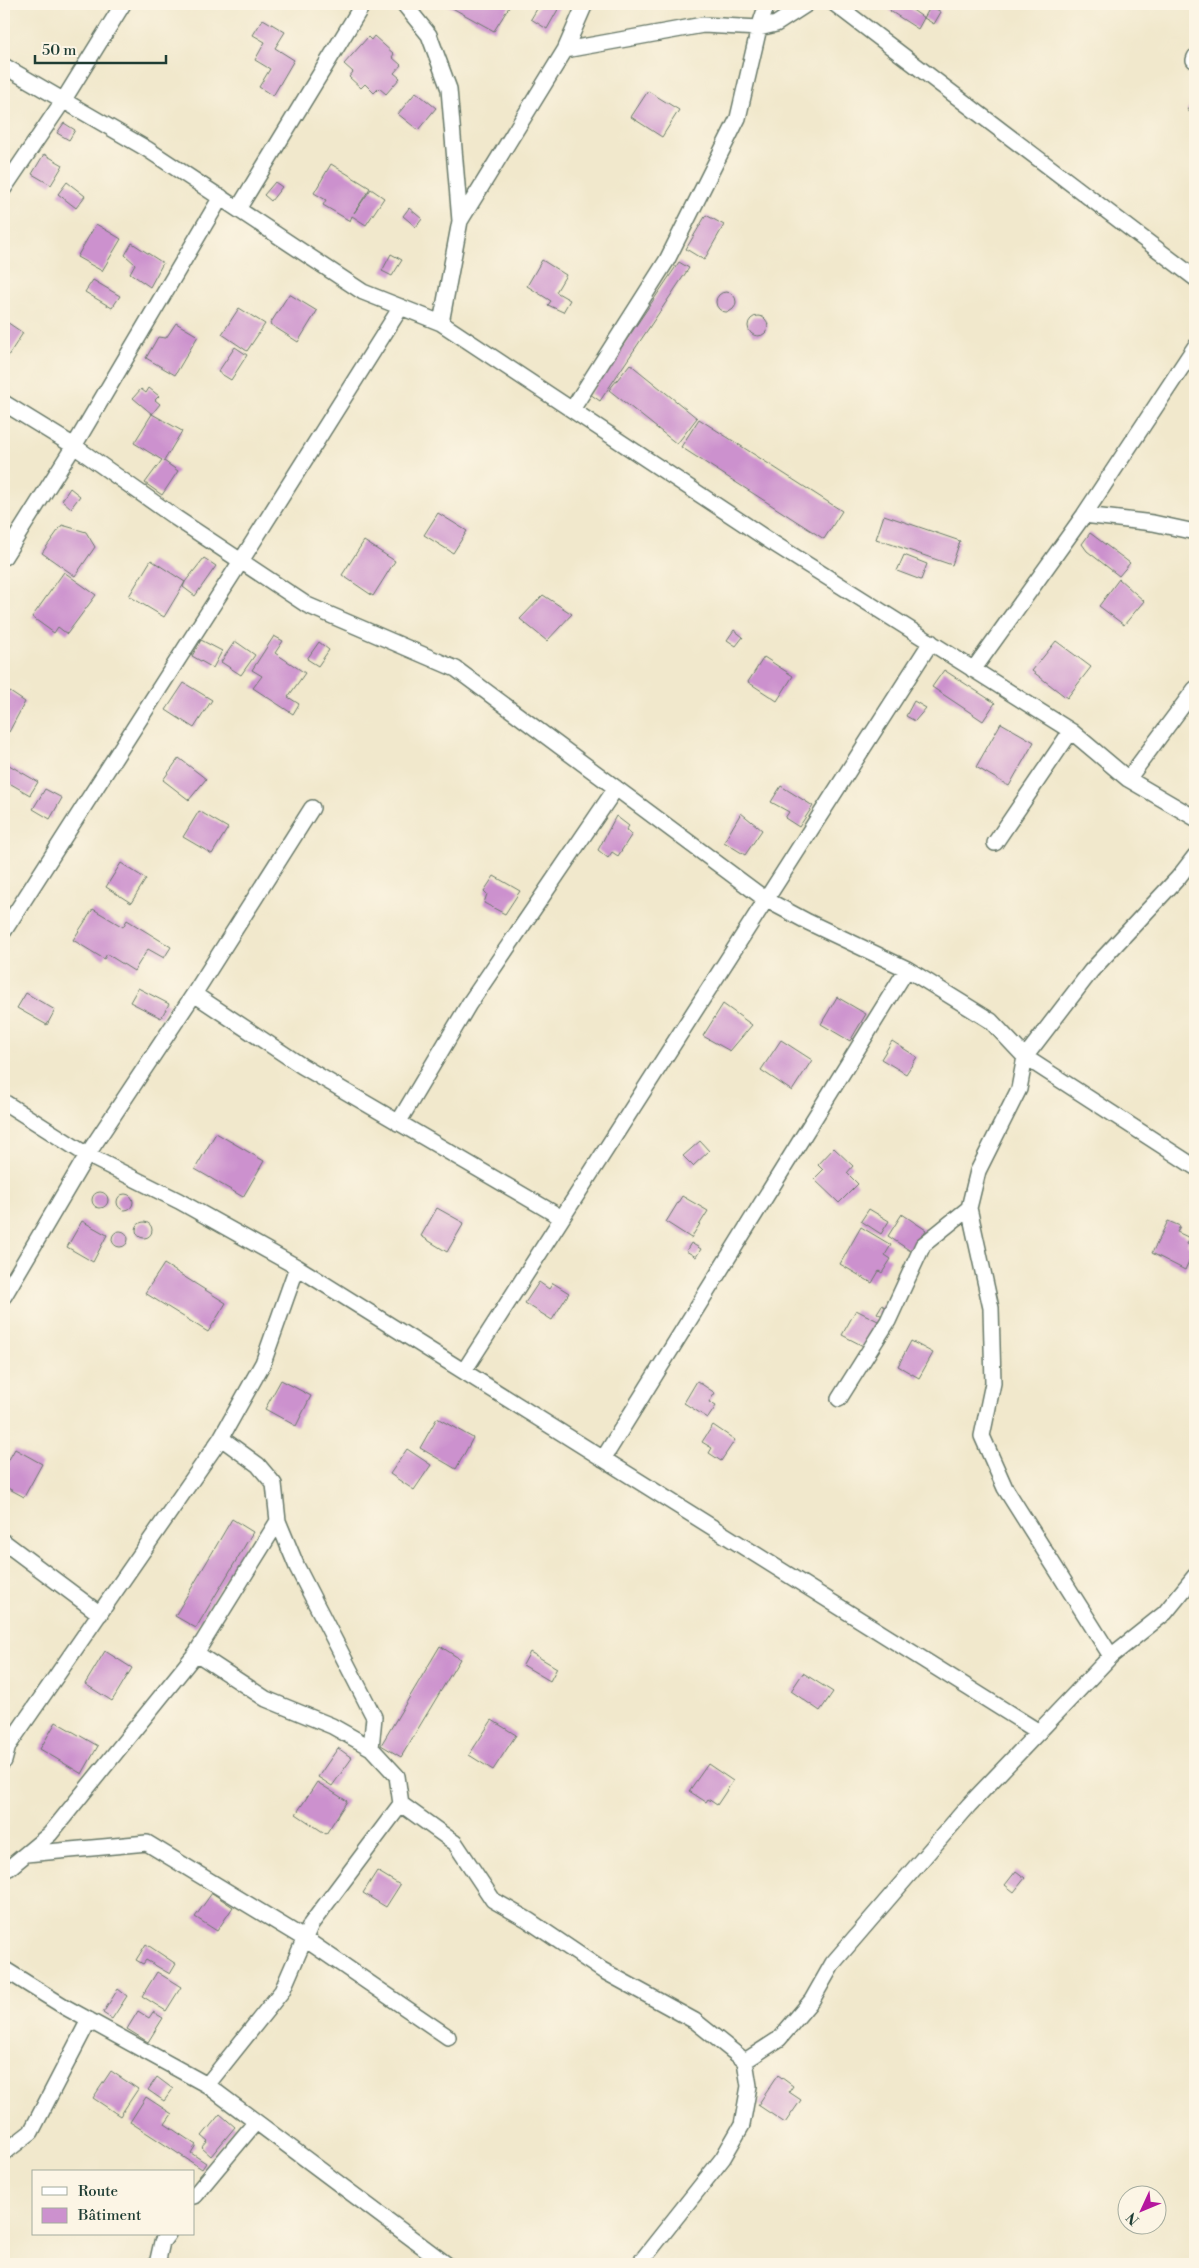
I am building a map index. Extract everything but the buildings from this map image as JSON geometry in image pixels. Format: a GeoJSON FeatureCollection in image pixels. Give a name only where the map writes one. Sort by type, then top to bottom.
{"type":"FeatureCollection","features":[{"type":"Feature","properties":{"kind":"street"},"geometry":{"type":"LineString","coordinates":[[4,188],[63,101],[123,4]]}},
{"type":"Feature","properties":{"kind":"street"},"geometry":{"type":"LineString","coordinates":[[238,209],[362,4]]}},
{"type":"Feature","properties":{"kind":"street"},"geometry":{"type":"LineString","coordinates":[[404,4],[429,35],[449,89],[460,221],[441,323]]}},
{"type":"Feature","properties":{"kind":"street"},"geometry":{"type":"LineString","coordinates":[[460,221],[565,50],[585,4]]}},
{"type":"Feature","properties":{"kind":"street"},"geometry":{"type":"LineString","coordinates":[[573,408],[667,260],[738,118],[759,28],[767,4]]}},
{"type":"Feature","properties":{"kind":"street"},"geometry":{"type":"LineString","coordinates":[[565,50],[703,25],[759,28],[776,24],[806,4]]}},
{"type":"Feature","properties":{"kind":"street"},"geometry":{"type":"LineString","coordinates":[[835,4],[1195,278]]}},
{"type":"Feature","properties":{"kind":"street"},"geometry":{"type":"LineString","coordinates":[[4,66],[146,149],[363,292],[441,323],[573,408],[773,543],[1071,731],[1128,779],[1195,818]]}},
{"type":"Feature","properties":{"kind":"street"},"geometry":{"type":"LineString","coordinates":[[4,557],[74,446],[221,197]]}},
{"type":"Feature","properties":{"kind":"street"},"geometry":{"type":"LineString","coordinates":[[4,931],[241,562],[401,307]]}},
{"type":"Feature","properties":{"kind":"street"},"geometry":{"type":"LineString","coordinates":[[973,670],[1084,515],[1195,347]]}},
{"type":"Feature","properties":{"kind":"street"},"geometry":{"type":"LineString","coordinates":[[4,403],[74,446],[241,562],[307,604],[456,669],[765,899],[808,922],[907,969],[991,1021],[1025,1057],[1195,1167]]}},
{"type":"Feature","properties":{"kind":"street"},"geometry":{"type":"LineString","coordinates":[[1084,515],[1153,523],[1195,532]]}},
{"type":"Feature","properties":{"kind":"street"},"geometry":{"type":"LineString","coordinates":[[464,1371],[931,642]]}},
{"type":"Feature","properties":{"kind":"street"},"geometry":{"type":"LineString","coordinates":[[1128,779],[1195,690]]}},
{"type":"Feature","properties":{"kind":"street"},"geometry":{"type":"LineString","coordinates":[[995,843],[1071,731]]}},
{"type":"Feature","properties":{"kind":"street"},"geometry":{"type":"LineString","coordinates":[[398,1123],[470,1004],[616,788]]}},
{"type":"Feature","properties":{"kind":"street"},"geometry":{"type":"LineString","coordinates":[[4,1296],[87,1155],[194,994],[312,808]]}},
{"type":"Feature","properties":{"kind":"street"},"geometry":{"type":"LineString","coordinates":[[1111,1656],[1005,1488],[982,1436],[994,1383],[991,1308],[969,1208],[978,1171],[1019,1089],[1025,1057],[1091,971],[1178,878],[1195,856]]}},
{"type":"Feature","properties":{"kind":"street"},"geometry":{"type":"LineString","coordinates":[[603,1458],[907,969]]}},
{"type":"Feature","properties":{"kind":"street"},"geometry":{"type":"LineString","coordinates":[[194,994],[302,1066],[562,1218]]}},
{"type":"Feature","properties":{"kind":"street"},"geometry":{"type":"LineString","coordinates":[[4,1102],[87,1155],[297,1266],[1039,1732]]}},
{"type":"Feature","properties":{"kind":"street"},"geometry":{"type":"LineString","coordinates":[[839,1399],[888,1321],[923,1245],[969,1208]]}},
{"type":"Feature","properties":{"kind":"street"},"geometry":{"type":"LineString","coordinates":[[4,1761],[8,1746],[221,1438],[263,1363],[297,1266]]}},
{"type":"Feature","properties":{"kind":"street"},"geometry":{"type":"LineString","coordinates":[[221,1438],[258,1465],[274,1484],[278,1521],[297,1566],[374,1717],[371,1748]]}},
{"type":"Feature","properties":{"kind":"street"},"geometry":{"type":"LineString","coordinates":[[4,1870],[9,1868],[50,1834],[196,1653],[278,1521]]}},
{"type":"Feature","properties":{"kind":"street"},"geometry":{"type":"LineString","coordinates":[[4,1542],[100,1614]]}},
{"type":"Feature","properties":{"kind":"street"},"geometry":{"type":"LineString","coordinates":[[745,2061],[779,2039],[812,2000],[833,1964],[969,1805],[1111,1656],[1165,1614],[1195,1576]]}},
{"type":"Feature","properties":{"kind":"street"},"geometry":{"type":"LineString","coordinates":[[196,1653],[266,1699],[332,1726],[371,1748],[397,1776],[401,1804],[311,1924],[282,1991],[208,2085]]}},
{"type":"Feature","properties":{"kind":"street"},"geometry":{"type":"LineString","coordinates":[[401,1804],[455,1844],[493,1900],[528,1920],[602,1970],[695,2022],[745,2061],[749,2086],[742,2125],[723,2158],[639,2264]]}},
{"type":"Feature","properties":{"kind":"street"},"geometry":{"type":"LineString","coordinates":[[26,1854],[147,1843],[304,1939],[448,2037]]}},
{"type":"Feature","properties":{"kind":"street"},"geometry":{"type":"LineString","coordinates":[[4,1969],[89,2020],[208,2085],[256,2123],[446,2264]]}},
{"type":"Feature","properties":{"kind":"street"},"geometry":{"type":"LineString","coordinates":[[4,2153],[31,2132],[89,2020]]}},
{"type":"Feature","properties":{"kind":"street"},"geometry":{"type":"LineString","coordinates":[[195,2195],[256,2123]]}},
{"type":"Feature","properties":{"kind":"street"},"geometry":{"type":"LineString","coordinates":[[157,2264],[162,2242],[166,2236]]}}]}
